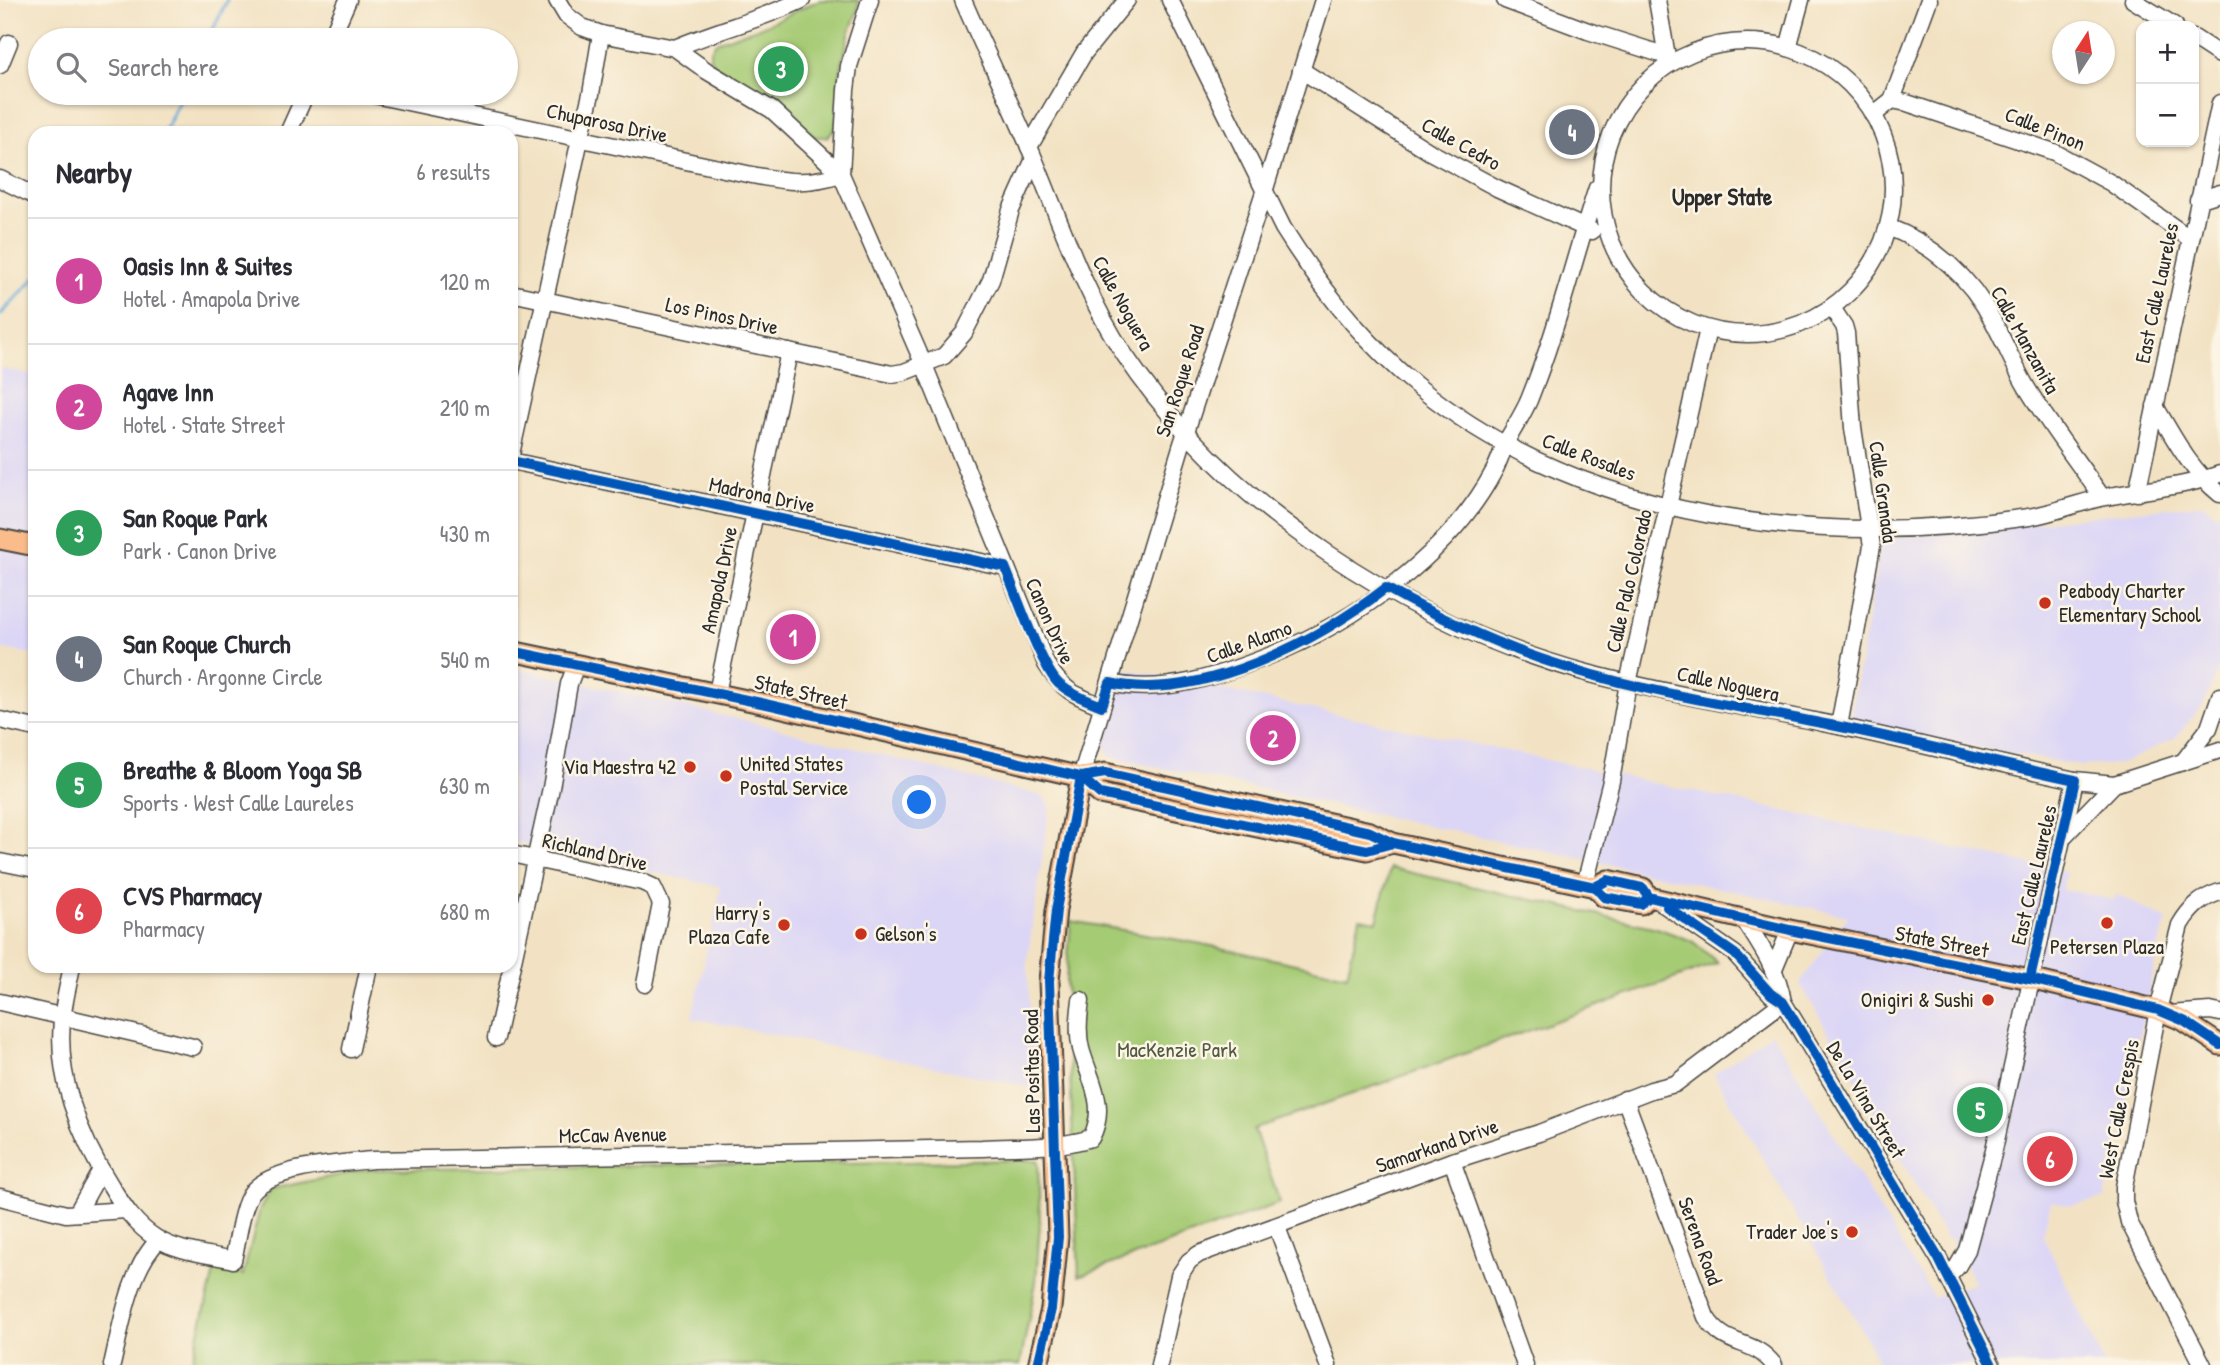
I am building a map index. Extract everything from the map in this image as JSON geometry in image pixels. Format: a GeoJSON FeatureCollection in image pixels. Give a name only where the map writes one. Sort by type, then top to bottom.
{"type":"FeatureCollection","features":[{"type":"Feature","properties":{"kind":"main road"},"geometry":{"type":"LineString","coordinates":[[0,539],[28,545]]}},
{"type":"Feature","properties":{"kind":"main road","name":"State Street"},"geometry":{"type":"LineString","coordinates":[[518,653],[717,693],[1081,777],[1100,794],[1367,850],[1393,843],[1590,886],[1608,880],[1643,888],[1652,898],[1744,920],[2030,979],[2164,1012],[2196,1028],[2220,1045]]}},
{"type":"Feature","properties":{"kind":"main road","name":"Las Positas Road"},"geometry":{"type":"LineString","coordinates":[[1038,1365],[1051,1309],[1057,1251],[1049,981],[1051,942],[1081,777]]}},
{"type":"Feature","properties":{"kind":"street"},"geometry":{"type":"LineString","coordinates":[[335,28],[348,0]]}},
{"type":"Feature","properties":{"kind":"street","name":"Canon Drive"},"geometry":{"type":"LineString","coordinates":[[557,0],[574,22],[601,34],[675,48],[707,71],[772,110],[841,174],[924,365],[1046,664],[1056,681],[1077,697],[1102,706]]}},
{"type":"Feature","properties":{"kind":"street"},"geometry":{"type":"LineString","coordinates":[[675,48],[707,35],[750,23],[802,0]]}},
{"type":"Feature","properties":{"kind":"street","name":"Canon Drive"},"geometry":{"type":"LineString","coordinates":[[841,174],[845,90],[849,66],[870,0]]}},
{"type":"Feature","properties":{"kind":"street","name":"Calle Noguera"},"geometry":{"type":"LineString","coordinates":[[963,0],[1104,322],[1147,385],[1219,466],[1285,522],[1386,589],[1486,638],[1542,659],[1628,683],[1839,726],[2075,780],[2115,784],[2220,750]]}},
{"type":"Feature","properties":{"kind":"street","name":"Los Pinos Drive"},"geometry":{"type":"LineString","coordinates":[[518,294],[892,374],[939,359],[950,351],[977,311],[991,280],[1031,153],[1084,53],[1127,0]]}},
{"type":"Feature","properties":{"kind":"street","name":"Calle Rosales"},"geometry":{"type":"LineString","coordinates":[[1170,0],[1264,192],[1305,263],[1356,327],[1416,384],[1448,409],[1505,445],[1590,483],[1667,506],[1768,523],[1871,530],[2033,516],[2102,498],[2203,480],[2220,474]]}},
{"type":"Feature","properties":{"kind":"street","name":"San Roque Road"},"geometry":{"type":"LineString","coordinates":[[1081,777],[1323,0]]}},
{"type":"Feature","properties":{"kind":"street"},"geometry":{"type":"LineString","coordinates":[[1505,0],[1668,60]]}},
{"type":"Feature","properties":{"kind":"street"},"geometry":{"type":"LineString","coordinates":[[1657,0],[1668,60]]}},
{"type":"Feature","properties":{"kind":"street"},"geometry":{"type":"LineString","coordinates":[[1788,48],[1801,0]]}},
{"type":"Feature","properties":{"kind":"street"},"geometry":{"type":"LineString","coordinates":[[1873,115],[1892,100],[1929,0]]}},
{"type":"Feature","properties":{"kind":"street"},"geometry":{"type":"LineString","coordinates":[[2133,0],[2167,21]]}},
{"type":"Feature","properties":{"kind":"street"},"geometry":{"type":"LineString","coordinates":[[518,422],[592,94],[601,34]]}},
{"type":"Feature","properties":{"kind":"street"},"geometry":{"type":"LineString","coordinates":[[2199,41],[2220,55]]}},
{"type":"Feature","properties":{"kind":"street"},"geometry":{"type":"LineString","coordinates":[[0,65],[9,43]]}},
{"type":"Feature","properties":{"kind":"street"},"geometry":{"type":"LineString","coordinates":[[1753,43],[1788,48],[1822,63],[1837,74],[1857,93],[1873,115],[1885,142],[1892,170],[1893,199],[1888,227],[1883,243],[1867,272],[1832,308],[1799,325],[1763,334],[1726,333],[1708,329],[1675,315],[1645,294],[1622,265],[1610,240],[1603,215],[1600,179],[1608,141],[1621,114],[1638,90],[1668,60],[1717,45],[1753,43]]}},
{"type":"Feature","properties":{"kind":"street","name":"Calle Cedro"},"geometry":{"type":"LineString","coordinates":[[1301,70],[1430,152],[1497,188],[1610,240]]}},
{"type":"Feature","properties":{"kind":"street","name":"Calle Pinon"},"geometry":{"type":"LineString","coordinates":[[1892,100],[1977,125],[2054,152],[2111,183],[2189,238]]}},
{"type":"Feature","properties":{"kind":"street","name":"East Calle Laureles"},"geometry":{"type":"LineString","coordinates":[[2137,493],[2189,238],[2220,103]]}},
{"type":"Feature","properties":{"kind":"street"},"geometry":{"type":"LineString","coordinates":[[291,126],[301,105]]}},
{"type":"Feature","properties":{"kind":"street","name":"Chuparosa Drive"},"geometry":{"type":"LineString","coordinates":[[421,105],[787,182],[806,183],[841,174]]}},
{"type":"Feature","properties":{"kind":"street"},"geometry":{"type":"LineString","coordinates":[[0,179],[28,193]]}},
{"type":"Feature","properties":{"kind":"street","name":"Calle Alamo"},"geometry":{"type":"LineString","coordinates":[[1110,683],[1126,687],[1173,685],[1230,671],[1300,644],[1358,611],[1417,567],[1457,524],[1494,471],[1528,403],[1549,346],[1600,179]]}},
{"type":"Feature","properties":{"kind":"street"},"geometry":{"type":"LineString","coordinates":[[2198,200],[2220,193]]}},
{"type":"Feature","properties":{"kind":"street","name":"Calle Manzanita"},"geometry":{"type":"LineString","coordinates":[[1888,227],[1923,244],[1940,256],[1973,289],[1984,305],[2022,381],[2102,498]]}},
{"type":"Feature","properties":{"kind":"street","name":"Calle Granada"},"geometry":{"type":"LineString","coordinates":[[1832,308],[1846,333],[1853,428],[1872,546],[1839,726]]}},
{"type":"Feature","properties":{"kind":"street","name":"Calle Palo Colorado"},"geometry":{"type":"LineString","coordinates":[[1590,886],[1628,683],[1708,329]]}},
{"type":"Feature","properties":{"kind":"street","name":"Amapola Drive"},"geometry":{"type":"LineString","coordinates":[[717,693],[789,352]]}},
{"type":"Feature","properties":{"kind":"street"},"geometry":{"type":"LineString","coordinates":[[2155,406],[2191,466],[2220,494]]}},
{"type":"Feature","properties":{"kind":"street","name":"Madrona Drive"},"geometry":{"type":"LineString","coordinates":[[518,462],[1005,567]]}},
{"type":"Feature","properties":{"kind":"street"},"geometry":{"type":"LineString","coordinates":[[518,937],[569,684],[576,665]]}},
{"type":"Feature","properties":{"kind":"street"},"geometry":{"type":"LineString","coordinates":[[2183,762],[2209,728],[2220,696]]}},
{"type":"Feature","properties":{"kind":"street"},"geometry":{"type":"LineString","coordinates":[[0,720],[28,726]]}},
{"type":"Feature","properties":{"kind":"street","name":"East Calle Laureles"},"geometry":{"type":"LineString","coordinates":[[1948,1276],[1963,1259],[1993,1154],[2075,780]]}},
{"type":"Feature","properties":{"kind":"street","name":"East Calle Laureles"},"geometry":{"type":"LineString","coordinates":[[2061,839],[2115,784]]}},
{"type":"Feature","properties":{"kind":"street","name":"Richland Drive"},"geometry":{"type":"LineString","coordinates":[[518,855],[642,882],[653,887],[661,904],[645,984]]}},
{"type":"Feature","properties":{"kind":"street"},"geometry":{"type":"LineString","coordinates":[[0,862],[28,868]]}},
{"type":"Feature","properties":{"kind":"street","name":"West Calle Crespis"},"geometry":{"type":"LineString","coordinates":[[2203,1365],[2129,1222],[2124,1187],[2164,1012],[2180,925],[2203,898],[2220,892]]}},
{"type":"Feature","properties":{"kind":"street","name":"De La Vina Street"},"geometry":{"type":"LineString","coordinates":[[1652,898],[1735,954],[1771,994],[1783,1002],[1948,1276],[1992,1365]]}},
{"type":"Feature","properties":{"kind":"street","name":"De La Vina Street"},"geometry":{"type":"LineString","coordinates":[[1744,920],[1773,971],[1782,991],[1783,1002]]}},
{"type":"Feature","properties":{"kind":"street"},"geometry":{"type":"LineString","coordinates":[[1773,971],[1790,930]]}},
{"type":"Feature","properties":{"kind":"street"},"geometry":{"type":"LineString","coordinates":[[71,973],[62,1016],[63,1063],[80,1129],[126,1210],[138,1224],[159,1240],[148,1250],[133,1288],[112,1365]]}},
{"type":"Feature","properties":{"kind":"street"},"geometry":{"type":"LineString","coordinates":[[351,1049],[367,973]]}},
{"type":"Feature","properties":{"kind":"street"},"geometry":{"type":"LineString","coordinates":[[496,1038],[510,973]]}},
{"type":"Feature","properties":{"kind":"street","name":"McCaw Avenue"},"geometry":{"type":"LineString","coordinates":[[159,1240],[172,1246],[233,1260],[249,1197],[265,1180],[310,1168],[372,1160],[1072,1144],[1091,1138],[1098,1124],[1099,1109],[1081,1049],[1078,1020],[1081,1000]]}},
{"type":"Feature","properties":{"kind":"street"},"geometry":{"type":"LineString","coordinates":[[0,1002],[193,1047]]}},
{"type":"Feature","properties":{"kind":"street","name":"Samarkand Drive"},"geometry":{"type":"LineString","coordinates":[[1159,1365],[1179,1276],[1185,1266],[1199,1254],[1681,1081],[1783,1002]]}},
{"type":"Feature","properties":{"kind":"street"},"geometry":{"type":"LineString","coordinates":[[2164,1012],[2220,1013]]}},
{"type":"Feature","properties":{"kind":"street","name":"Serena Road"},"geometry":{"type":"LineString","coordinates":[[1625,1099],[1706,1317],[1713,1328],[1724,1337],[1757,1349],[1774,1365]]}},
{"type":"Feature","properties":{"kind":"street"},"geometry":{"type":"LineString","coordinates":[[1452,1161],[1525,1365]]}},
{"type":"Feature","properties":{"kind":"street"},"geometry":{"type":"LineString","coordinates":[[77,1213],[101,1170]]}},
{"type":"Feature","properties":{"kind":"street"},"geometry":{"type":"LineString","coordinates":[[0,1197],[66,1214],[126,1210]]}},
{"type":"Feature","properties":{"kind":"street"},"geometry":{"type":"LineString","coordinates":[[1277,1227],[1328,1365]]}},
{"type":"Feature","properties":{"kind":"shaded area"},"geometry":{"type":"Polygon","coordinates":[[[0,368],[28,374],[28,654],[0,648],[0,368]]]}},
{"type":"Feature","properties":{"kind":"shaded area","name":"Peabody Charter Elementary School"},"geometry":{"type":"Polygon","coordinates":[[[2202,504],[2220,516],[2220,666],[2203,705],[2175,738],[2121,764],[2082,766],[1849,724],[1882,539],[2202,504]]]}},
{"type":"Feature","properties":{"kind":"shaded area"},"geometry":{"type":"Polygon","coordinates":[[[518,669],[752,722],[1042,796],[1050,805],[1027,963],[1035,1088],[692,1018],[721,887],[518,843],[518,669]]]}},
{"type":"Feature","properties":{"kind":"shaded area"},"geometry":{"type":"Polygon","coordinates":[[[1127,669],[2066,872],[2063,889],[2114,900],[2116,894],[2167,920],[2160,941],[2104,1198],[2070,1206],[2051,1201],[2043,1236],[2105,1365],[1880,1365],[1714,1074],[1772,1033],[1934,1298],[1975,1283],[1951,1238],[1946,1238],[1800,983],[1848,916],[1110,757],[1104,745],[1127,669]]]}},
{"type":"Feature","properties":{"kind":"green space"},"geometry":{"type":"Polygon","coordinates":[[[819,0],[858,0],[858,9],[840,74],[836,127],[827,137],[815,137],[769,98],[715,66],[710,57],[710,51],[716,42],[766,25],[819,0]]]}},
{"type":"Feature","properties":{"kind":"green space","name":"MacKenzie Park"},"geometry":{"type":"Polygon","coordinates":[[[1390,868],[1657,928],[1692,941],[1718,963],[1254,1129],[1280,1203],[1079,1276],[1066,981],[1071,921],[1202,944],[1347,975],[1360,918],[1377,921],[1390,868]]]}},
{"type":"Feature","properties":{"kind":"green space"},"geometry":{"type":"Polygon","coordinates":[[[1038,1160],[1040,1221],[1036,1282],[1020,1365],[191,1365],[215,1268],[243,1275],[260,1209],[271,1189],[364,1170],[1038,1160]]]}},
{"type":"Feature","properties":{"kind":"waterway"},"geometry":{"type":"LineString","coordinates":[[214,28],[227,0]]}},
{"type":"Feature","properties":{"kind":"waterway"},"geometry":{"type":"LineString","coordinates":[[167,126],[177,105]]}},
{"type":"Feature","properties":{"kind":"waterway"},"geometry":{"type":"LineString","coordinates":[[0,315],[28,285]]}},
{"type":"Feature","properties":{"kind":"cycle path"},"geometry":{"type":"LineString","coordinates":[[518,463],[1005,567],[1037,646],[1052,675],[1069,691],[1102,706],[1110,683],[1145,687],[1181,684],[1219,676],[1256,663],[1327,628],[1386,588],[1481,636],[1577,671],[1687,697],[1866,732],[2075,780],[2030,979]]}},
{"type":"Feature","properties":{"kind":"cycle path"},"geometry":{"type":"LineString","coordinates":[[518,652],[766,704],[1081,777],[1105,773],[1370,832],[1393,843],[1595,887],[1604,897],[1641,904],[1649,897]]}},
{"type":"Feature","properties":{"kind":"cycle path"},"geometry":{"type":"LineString","coordinates":[[1081,777],[1100,794],[1367,850],[1393,843]]}},
{"type":"Feature","properties":{"kind":"cycle path"},"geometry":{"type":"LineString","coordinates":[[1038,1365],[1051,1309],[1058,1237],[1049,981],[1056,910],[1081,777]]}},
{"type":"Feature","properties":{"kind":"cycle path"},"geometry":{"type":"LineString","coordinates":[[1595,887],[1608,880],[1643,888],[1649,897],[1790,930],[2030,979],[2158,1010],[2184,1021],[2220,1045]]}},
{"type":"Feature","properties":{"kind":"cycle path"},"geometry":{"type":"LineString","coordinates":[[1667,907],[1735,954],[1771,994],[1783,1002],[1939,1259],[1992,1365]]}},
{"type":"Feature","properties":{"kind":"place","name":"San Roque Park"},"geometry":{"type":"Point","coordinates":[781,69]}},
{"type":"Feature","properties":{"kind":"place","name":"San Roque Church"},"geometry":{"type":"Point","coordinates":[1572,132]}},
{"type":"Feature","properties":{"kind":"place","name":"Peabody Charter Elementary School"},"geometry":{"type":"Point","coordinates":[2045,603]}},
{"type":"Feature","properties":{"kind":"place","name":"Oasis Inn & Suites"},"geometry":{"type":"Point","coordinates":[793,637]}},
{"type":"Feature","properties":{"kind":"place","name":"Agave Inn"},"geometry":{"type":"Point","coordinates":[1273,738]}},
{"type":"Feature","properties":{"kind":"place","name":"Via Maestra 42"},"geometry":{"type":"Point","coordinates":[690,767]}},
{"type":"Feature","properties":{"kind":"place","name":"United States Postal Service"},"geometry":{"type":"Point","coordinates":[726,776]}},
{"type":"Feature","properties":{"kind":"place","name":"Petersen Plaza"},"geometry":{"type":"Point","coordinates":[2107,923]}},
{"type":"Feature","properties":{"kind":"place","name":"Harry's Plaza Cafe"},"geometry":{"type":"Point","coordinates":[784,925]}},
{"type":"Feature","properties":{"kind":"place","name":"Gelson's"},"geometry":{"type":"Point","coordinates":[861,934]}},
{"type":"Feature","properties":{"kind":"place","name":"Onigiri & Sushi"},"geometry":{"type":"Point","coordinates":[1988,1000]}},
{"type":"Feature","properties":{"kind":"place","name":"Breathe & Bloom Yoga SB"},"geometry":{"type":"Point","coordinates":[1980,1110]}},
{"type":"Feature","properties":{"kind":"place","name":"CVS Pharmacy"},"geometry":{"type":"Point","coordinates":[2050,1159]}},
{"type":"Feature","properties":{"kind":"place","name":"Trader Joe's"},"geometry":{"type":"Point","coordinates":[1852,1232]}},
{"type":"Feature","properties":{"kind":"district","name":"Upper State"},"geometry":{"type":"Point","coordinates":[1722,197]}}]}
